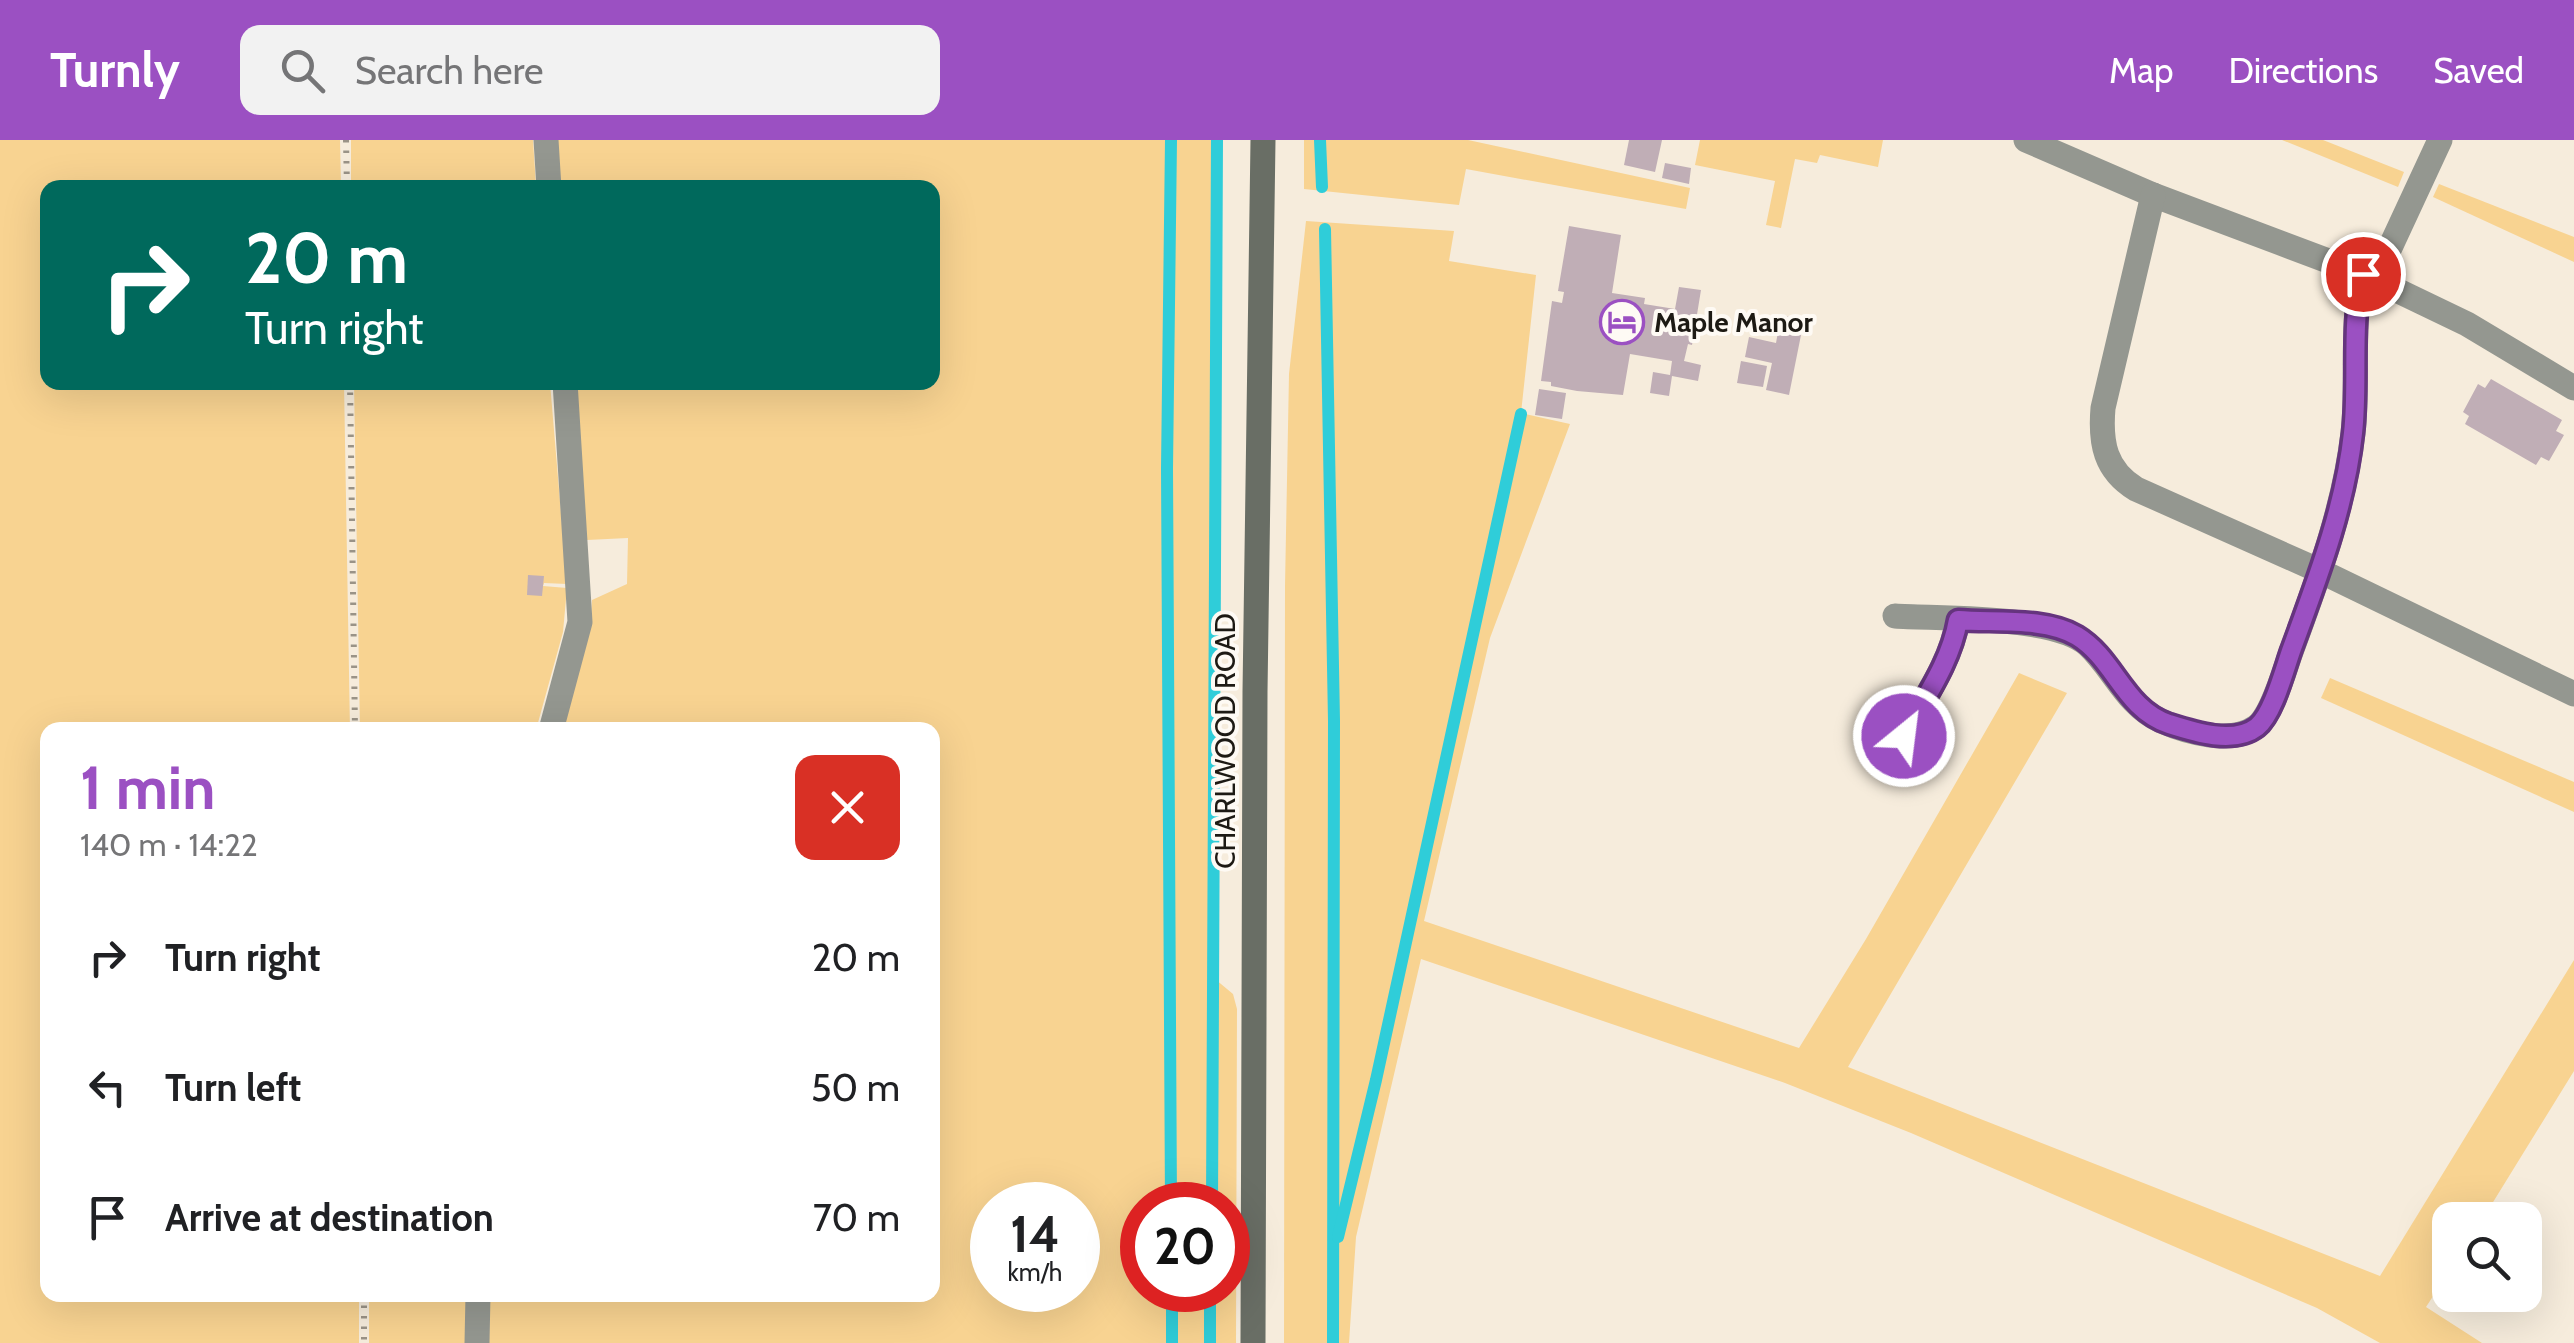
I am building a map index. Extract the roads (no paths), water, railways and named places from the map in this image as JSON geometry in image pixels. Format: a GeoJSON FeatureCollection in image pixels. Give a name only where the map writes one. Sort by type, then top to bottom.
{"type":"FeatureCollection","features":[{"type":"Feature","properties":{"kind":"street","name":"CHARLWOOD ROAD"},"geometry":{"type":"LineString","coordinates":[[1253,1343],[1255,712],[1263,140]]}},
{"type":"Feature","properties":{"kind":"lane"},"geometry":{"type":"LineString","coordinates":[[546,140],[549,180]]}},
{"type":"Feature","properties":{"kind":"lane"},"geometry":{"type":"LineString","coordinates":[[2026,140],[2153,195],[2369,277],[2466,324],[2574,388]]}},
{"type":"Feature","properties":{"kind":"lane"},"geometry":{"type":"LineString","coordinates":[[1895,616],[2067,632],[2091,647],[2131,699],[2148,714],[2190,730],[2232,735],[2260,725],[2276,694],[2342,498],[2357,385],[2358,304],[2440,140]]}},
{"type":"Feature","properties":{"kind":"lane"},"geometry":{"type":"LineString","coordinates":[[2153,195],[2103,408],[2105,454],[2116,474],[2136,490],[2320,571],[2574,694]]}},
{"type":"Feature","properties":{"kind":"lane"},"geometry":{"type":"LineString","coordinates":[[552,722],[580,622],[565,390]]}},
{"type":"Feature","properties":{"kind":"lane"},"geometry":{"type":"LineString","coordinates":[[1904,736],[1953,644],[1958,620]]}},
{"type":"Feature","properties":{"kind":"lane"},"geometry":{"type":"LineString","coordinates":[[477,1343],[478,1302]]}},
{"type":"Feature","properties":{"kind":"waterway"},"geometry":{"type":"LineString","coordinates":[[1171,140],[1167,469],[1171,1182]]}},
{"type":"Feature","properties":{"kind":"waterway"},"geometry":{"type":"LineString","coordinates":[[1212,1182],[1217,140]]}},
{"type":"Feature","properties":{"kind":"waterway"},"geometry":{"type":"LineString","coordinates":[[1320,140],[1322,187]]}},
{"type":"Feature","properties":{"kind":"waterway"},"geometry":{"type":"LineString","coordinates":[[1325,229],[1334,721],[1333,1343]]}},
{"type":"Feature","properties":{"kind":"waterway"},"geometry":{"type":"LineString","coordinates":[[1338,1237],[1376,1080],[1521,414]]}},
{"type":"Feature","properties":{"kind":"waterway"},"geometry":{"type":"LineString","coordinates":[[1172,1312],[1172,1343]]}},
{"type":"Feature","properties":{"kind":"waterway"},"geometry":{"type":"LineString","coordinates":[[1210,1312],[1210,1343]]}},
{"type":"Feature","properties":{"kind":"place","name":"Maple Manor"},"geometry":{"type":"Point","coordinates":[1622,322]}}]}
